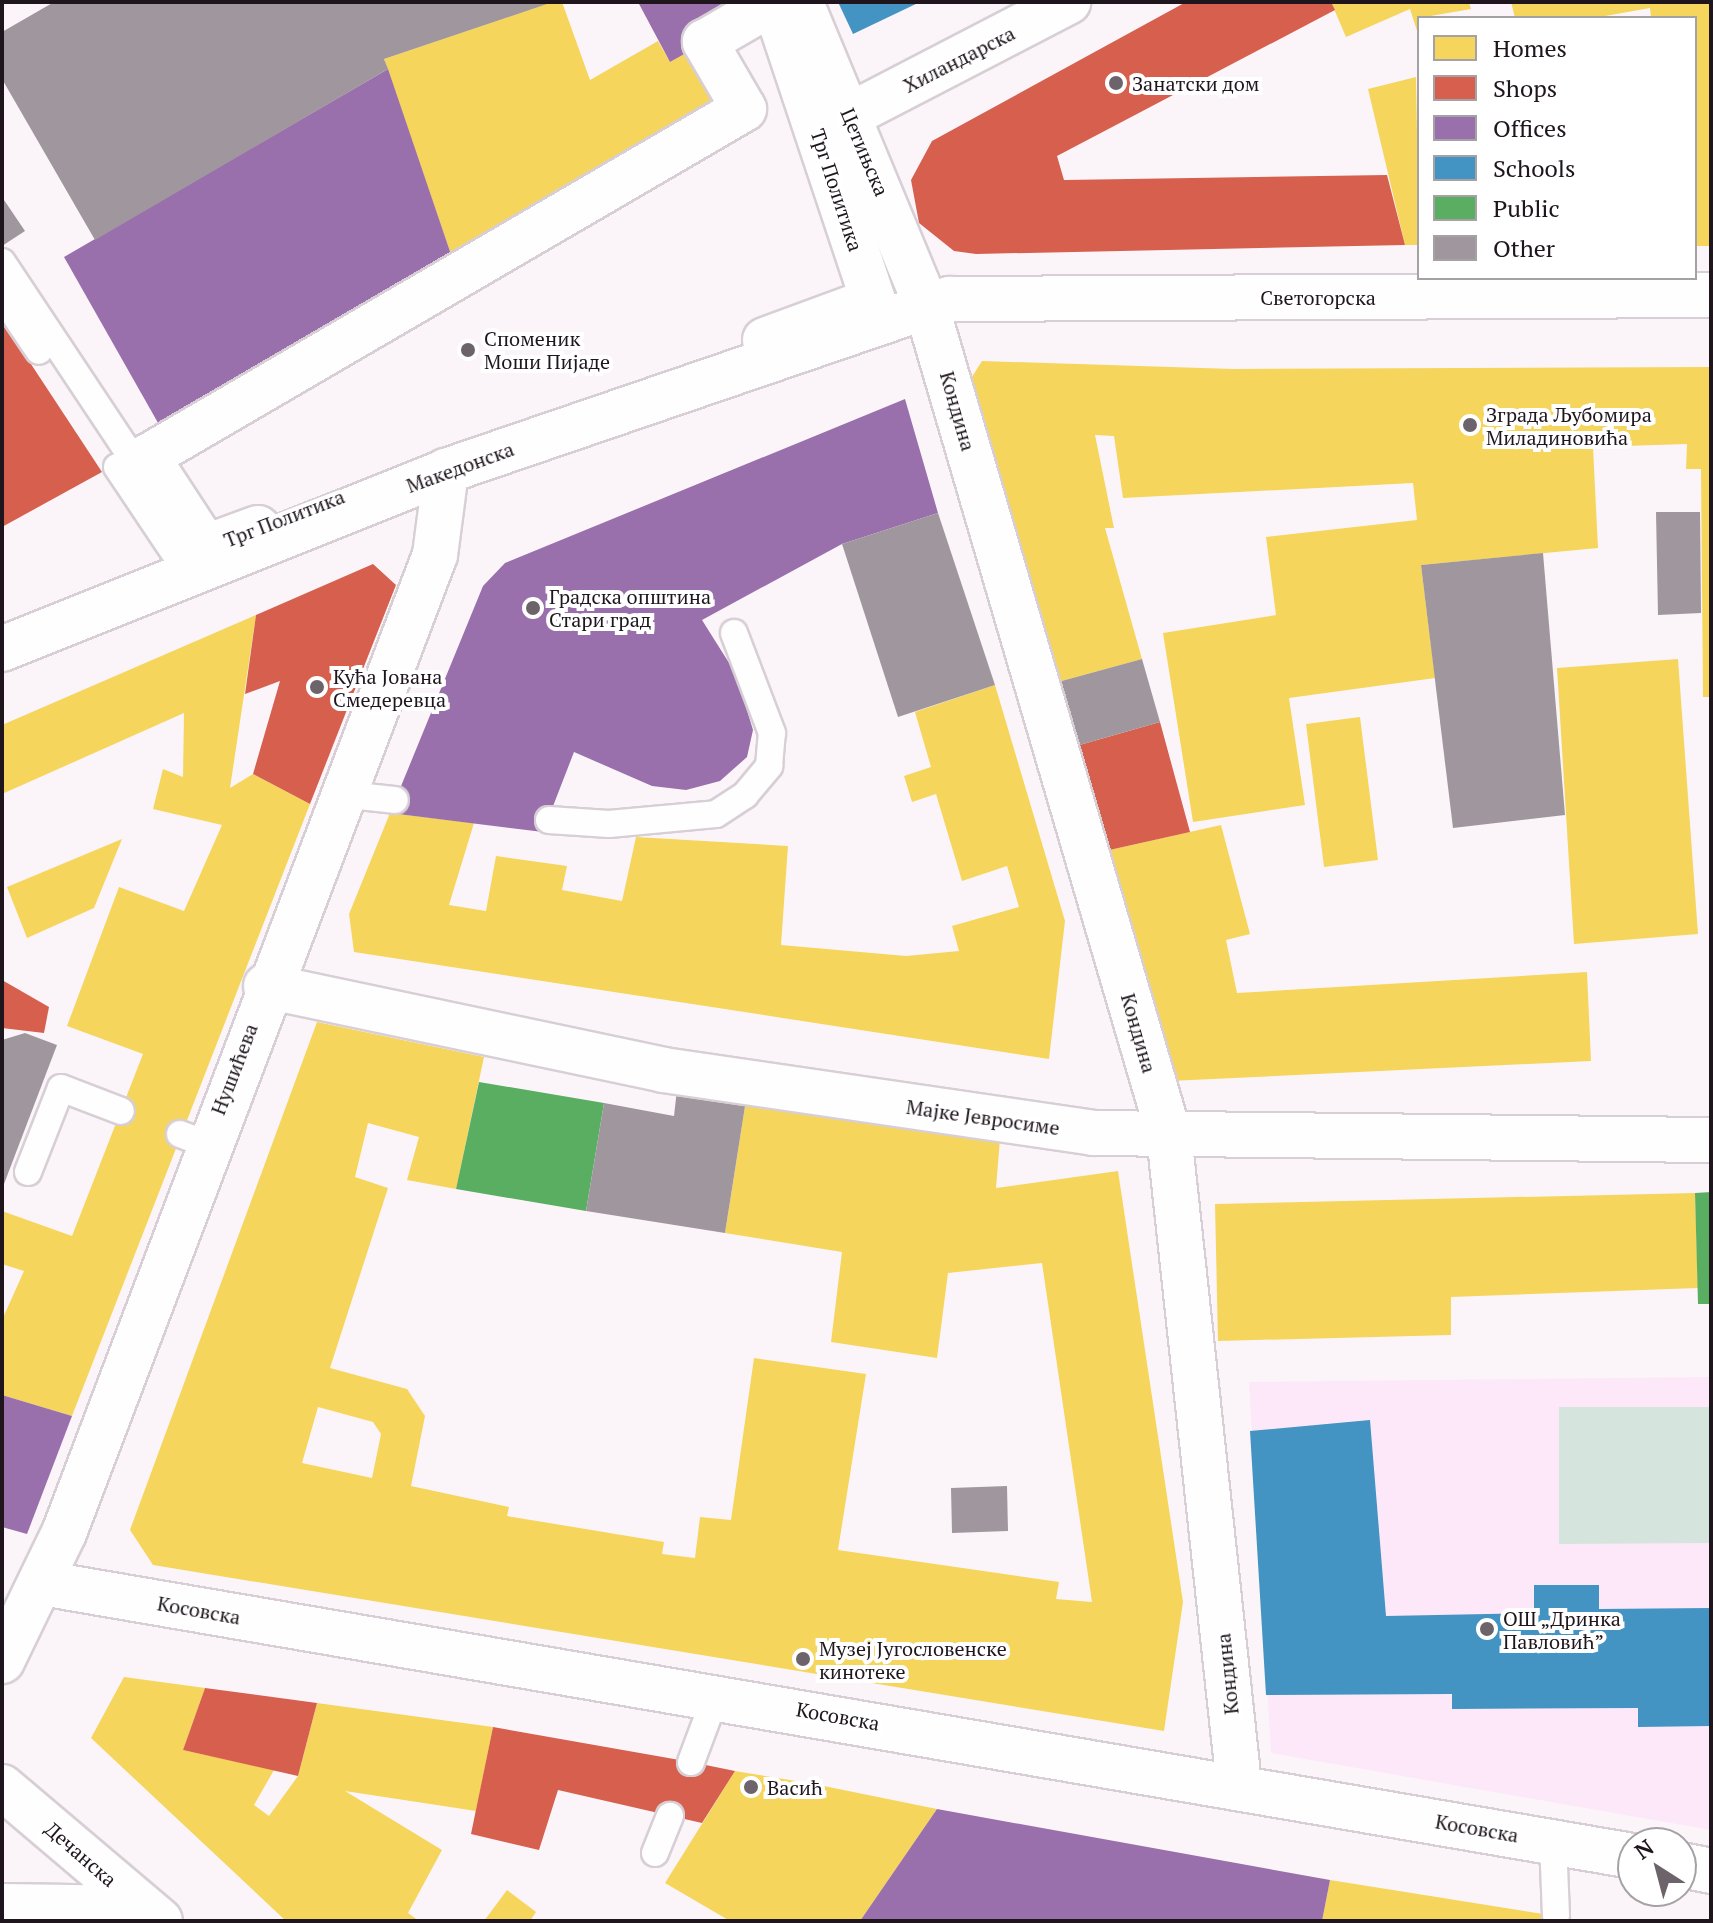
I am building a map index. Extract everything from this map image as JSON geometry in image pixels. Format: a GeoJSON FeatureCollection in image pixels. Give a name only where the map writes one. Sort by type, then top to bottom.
{"type":"FeatureCollection","features":[{"type":"Feature","properties":{"kind":"street","name":"Трг Политика"},"geometry":{"type":"LineString","coordinates":[[774,2],[873,300],[206,547],[147,457],[744,109],[705,42],[774,2]]}},
{"type":"Feature","properties":{"kind":"street","name":"Цетињска"},"geometry":{"type":"LineString","coordinates":[[800,2],[850,115],[926,305]]}},
{"type":"Feature","properties":{"kind":"street","name":"Хиландарска"},"geometry":{"type":"LineString","coordinates":[[850,115],[1068,2]]}},
{"type":"Feature","properties":{"kind":"street","name":"Светогорска"},"geometry":{"type":"LineString","coordinates":[[926,305],[997,294],[1711,295]]}},
{"type":"Feature","properties":{"kind":"street","name":"Македонска"},"geometry":{"type":"LineString","coordinates":[[2,649],[194,567],[446,471],[926,305]]}},
{"type":"Feature","properties":{"kind":"street","name":"Кондина"},"geometry":{"type":"LineString","coordinates":[[926,305],[1169,1135],[1239,1785]]}},
{"type":"Feature","properties":{"kind":"street","name":"Нушићева"},"geometry":{"type":"LineString","coordinates":[[2,1661],[42,1583],[193,1139],[266,986],[435,555],[446,471]]}},
{"type":"Feature","properties":{"kind":"street","name":"Мајке Јевросиме"},"geometry":{"type":"LineString","coordinates":[[266,986],[663,1070],[1093,1133],[1711,1140]]}},
{"type":"Feature","properties":{"kind":"street","name":"Косовска"},"geometry":{"type":"LineString","coordinates":[[42,1583],[716,1695],[1617,1853]]}},
{"type":"Feature","properties":{"kind":"street","name":"Дечанска"},"geometry":{"type":"LineString","coordinates":[[2,1787],[143,1917]]}},
{"type":"Feature","properties":{"kind":"street"},"geometry":{"type":"LineString","coordinates":[[2,1906],[143,1917]]}},
{"type":"Feature","properties":{"kind":"lane"},"geometry":{"type":"LineString","coordinates":[[2,262],[64,372],[194,567]]}},
{"type":"Feature","properties":{"kind":"lane"},"geometry":{"type":"LineString","coordinates":[[2,296],[64,372]]}},
{"type":"Feature","properties":{"kind":"lane"},"geometry":{"type":"LineString","coordinates":[[549,820],[609,824],[716,814],[745,795],[769,766],[772,733],[734,633]]}},
{"type":"Feature","properties":{"kind":"lane"},"geometry":{"type":"LineString","coordinates":[[340,794],[395,800]]}},
{"type":"Feature","properties":{"kind":"lane"},"geometry":{"type":"LineString","coordinates":[[28,1172],[61,1088],[121,1111]]}},
{"type":"Feature","properties":{"kind":"lane"},"geometry":{"type":"LineString","coordinates":[[691,1762],[716,1695]]}},
{"type":"Feature","properties":{"kind":"lane"},"geometry":{"type":"LineString","coordinates":[[655,1853],[670,1816]]}},
{"type":"Feature","properties":{"kind":"lane"},"geometry":{"type":"LineString","coordinates":[[1553,1841],[1556,1916]]}},
{"type":"Feature","properties":{"kind":"shaded area","name":"ОШ „Дринка Павловић”"},"geometry":{"type":"Polygon","coordinates":[[[1711,1377],[1711,1830],[1271,1753],[1249,1382],[1711,1377]]]}},
{"type":"Feature","properties":{"kind":"shaded area"},"geometry":{"type":"Polygon","coordinates":[[[1559,1407],[1711,1407],[1711,1543],[1559,1544],[1559,1407]]]}},
{"type":"Feature","properties":{"kind":"building: Homes"},"geometry":{"type":"Polygon","coordinates":[[[552,2],[562,2],[590,80],[658,41],[670,62],[705,42],[744,109],[458,275],[384,59],[552,2]]]}},
{"type":"Feature","properties":{"kind":"building: Homes"},"geometry":{"type":"Polygon","coordinates":[[[1331,2],[1469,2],[1471,9],[1417,16],[1417,31],[1410,9],[1346,37],[1331,2]]]}},
{"type":"Feature","properties":{"kind":"building: Homes"},"geometry":{"type":"Polygon","coordinates":[[[1511,2],[1711,2],[1711,246],[1697,246],[1697,16],[1651,16],[1650,8],[1605,16],[1514,16],[1511,2]]]}},
{"type":"Feature","properties":{"kind":"building: Homes"},"geometry":{"type":"Polygon","coordinates":[[[1416,77],[1417,245],[1405,245],[1368,89],[1416,77]]]}},
{"type":"Feature","properties":{"kind":"building: Homes"},"geometry":{"type":"Polygon","coordinates":[[[982,361],[1233,369],[1711,367],[1711,697],[1703,697],[1701,469],[1686,469],[1687,444],[1593,447],[1598,548],[1421,565],[1435,678],[1289,698],[1305,805],[1193,822],[1163,633],[1276,615],[1266,537],[1417,520],[1413,483],[1123,498],[1114,436],[1095,435],[1114,528],[1105,528],[1142,659],[1058,682],[970,380],[982,361]]]}},
{"type":"Feature","properties":{"kind":"building: Homes"},"geometry":{"type":"Polygon","coordinates":[[[256,615],[230,788],[253,774],[310,804],[72,1416],[2,1395],[2,1320],[24,1271],[2,1264],[2,1211],[72,1236],[143,1054],[67,1026],[119,887],[184,911],[222,825],[153,809],[163,769],[183,777],[184,713],[2,794],[2,725],[256,615]]]}},
{"type":"Feature","properties":{"kind":"building: Homes"},"geometry":{"type":"Polygon","coordinates":[[[1678,659],[1698,934],[1574,944],[1557,668],[1678,659]]]}},
{"type":"Feature","properties":{"kind":"building: Homes"},"geometry":{"type":"Polygon","coordinates":[[[995,685],[1065,921],[1049,1059],[354,952],[349,914],[390,813],[474,823],[449,905],[486,911],[496,856],[567,866],[562,890],[622,901],[636,837],[788,846],[781,945],[906,956],[959,951],[952,926],[1019,907],[1007,866],[962,881],[936,794],[912,802],[904,776],[931,767],[915,712],[995,685]]]}},
{"type":"Feature","properties":{"kind":"building: Homes"},"geometry":{"type":"Polygon","coordinates":[[[1360,717],[1378,860],[1324,867],[1306,724],[1360,717]]]}},
{"type":"Feature","properties":{"kind":"building: Homes"},"geometry":{"type":"Polygon","coordinates":[[[1221,825],[1250,934],[1226,940],[1237,993],[1587,972],[1591,1061],[1170,1081],[1105,851],[1221,825]]]}},
{"type":"Feature","properties":{"kind":"building: Homes"},"geometry":{"type":"Polygon","coordinates":[[[122,839],[94,908],[27,938],[7,887],[122,839]]]}},
{"type":"Feature","properties":{"kind":"building: Homes"},"geometry":{"type":"Polygon","coordinates":[[[317,1022],[484,1057],[456,1189],[407,1180],[419,1137],[368,1123],[355,1177],[388,1188],[330,1368],[407,1389],[425,1416],[411,1486],[509,1507],[507,1516],[664,1542],[662,1554],[695,1558],[700,1517],[731,1520],[754,1358],[866,1374],[838,1550],[1059,1582],[1056,1599],[1092,1602],[1042,1263],[948,1273],[937,1358],[831,1342],[842,1252],[725,1233],[746,1100],[1000,1139],[996,1188],[1118,1171],[1183,1602],[1164,1731],[153,1565],[130,1530],[317,1022]],[[318,1407],[302,1463],[372,1478],[381,1434],[373,1422],[318,1407]]]}},
{"type":"Feature","properties":{"kind":"building: Homes"},"geometry":{"type":"Polygon","coordinates":[[[1695,1193],[1698,1288],[1451,1297],[1451,1335],[1218,1341],[1215,1204],[1695,1193]]]}},
{"type":"Feature","properties":{"kind":"building: Homes"},"geometry":{"type":"Polygon","coordinates":[[[124,1677],[205,1688],[183,1750],[274,1770],[254,1805],[269,1816],[298,1776],[317,1703],[493,1727],[476,1811],[345,1791],[442,1850],[408,1913],[419,1921],[286,1921],[91,1738],[124,1677]]]}},
{"type":"Feature","properties":{"kind":"building: Homes"},"geometry":{"type":"Polygon","coordinates":[[[735,1771],[937,1809],[860,1921],[730,1921],[665,1883],[735,1771]]]}},
{"type":"Feature","properties":{"kind":"building: Homes"},"geometry":{"type":"Polygon","coordinates":[[[1330,1880],[1556,1916],[1573,1921],[1322,1921],[1330,1880]]]}},
{"type":"Feature","properties":{"kind":"building: Homes"},"geometry":{"type":"Polygon","coordinates":[[[507,1890],[536,1912],[530,1921],[484,1921],[507,1890]]]}},
{"type":"Feature","properties":{"kind":"building: Shops","name":"Занатски дом"},"geometry":{"type":"Polygon","coordinates":[[[1186,2],[1331,2],[1335,10],[1057,156],[1064,180],[1387,175],[1405,245],[976,254],[954,251],[919,223],[911,180],[932,141],[1186,2]]]}},
{"type":"Feature","properties":{"kind":"building: Shops"},"geometry":{"type":"Polygon","coordinates":[[[2,320],[102,472],[2,527],[2,320]]]}},
{"type":"Feature","properties":{"kind":"building: Shops","name":"Кућа Јована Смедеревца"},"geometry":{"type":"Polygon","coordinates":[[[373,564],[396,585],[310,804],[253,774],[280,681],[245,694],[256,615],[373,564]]]}},
{"type":"Feature","properties":{"kind":"building: Shops"},"geometry":{"type":"Polygon","coordinates":[[[1160,722],[1190,832],[1105,851],[1076,746],[1160,722]]]}},
{"type":"Feature","properties":{"kind":"building: Shops"},"geometry":{"type":"Polygon","coordinates":[[[2,980],[49,1007],[44,1033],[2,1028],[2,980]]]}},
{"type":"Feature","properties":{"kind":"building: Shops"},"geometry":{"type":"Polygon","coordinates":[[[205,1688],[317,1703],[298,1776],[183,1750],[205,1688]]]}},
{"type":"Feature","properties":{"kind":"building: Shops"},"geometry":{"type":"Polygon","coordinates":[[[493,1727],[735,1771],[702,1823],[558,1790],[539,1850],[471,1834],[493,1727]]]}},
{"type":"Feature","properties":{"kind":"building: Offices"},"geometry":{"type":"Polygon","coordinates":[[[638,2],[720,2],[731,28],[670,62],[638,2]]]}},
{"type":"Feature","properties":{"kind":"building: Offices"},"geometry":{"type":"Polygon","coordinates":[[[388,69],[458,275],[170,444],[64,257],[388,69]]]}},
{"type":"Feature","properties":{"kind":"building: Offices"},"geometry":{"type":"Polygon","coordinates":[[[905,399],[938,513],[842,544],[702,620],[736,674],[753,730],[747,757],[720,781],[686,790],[652,786],[574,752],[543,832],[390,813],[483,586],[505,563],[905,399]]]}},
{"type":"Feature","properties":{"kind":"building: Offices"},"geometry":{"type":"Polygon","coordinates":[[[2,1395],[72,1416],[27,1534],[2,1527],[2,1395]]]}},
{"type":"Feature","properties":{"kind":"building: Offices"},"geometry":{"type":"Polygon","coordinates":[[[937,1809],[1330,1880],[1322,1921],[860,1921],[937,1809]]]}},
{"type":"Feature","properties":{"kind":"building: Schools"},"geometry":{"type":"Polygon","coordinates":[[[838,2],[920,2],[853,34],[838,2]]]}},
{"type":"Feature","properties":{"kind":"building: Schools"},"geometry":{"type":"Polygon","coordinates":[[[1370,1420],[1386,1616],[1534,1613],[1534,1585],[1599,1585],[1599,1609],[1711,1608],[1711,1726],[1638,1727],[1638,1708],[1452,1709],[1452,1694],[1266,1695],[1250,1431],[1370,1420]]]}},
{"type":"Feature","properties":{"kind":"building: Public"},"geometry":{"type":"Polygon","coordinates":[[[479,1082],[604,1103],[586,1211],[456,1189],[479,1082]]]}},
{"type":"Feature","properties":{"kind":"building: Public"},"geometry":{"type":"Polygon","coordinates":[[[1711,1192],[1711,1304],[1698,1304],[1695,1193],[1711,1192]]]}},
{"type":"Feature","properties":{"kind":"building: Other"},"geometry":{"type":"Polygon","coordinates":[[[54,2],[550,3],[384,59],[388,69],[95,240],[2,79],[2,32],[54,2]]]}},
{"type":"Feature","properties":{"kind":"building: Other"},"geometry":{"type":"Polygon","coordinates":[[[2,197],[25,231],[2,246],[2,197]]]}},
{"type":"Feature","properties":{"kind":"building: Other"},"geometry":{"type":"Polygon","coordinates":[[[1656,512],[1700,512],[1701,613],[1658,615],[1656,512]]]}},
{"type":"Feature","properties":{"kind":"building: Other"},"geometry":{"type":"Polygon","coordinates":[[[938,513],[995,685],[898,717],[842,544],[938,513]]]}},
{"type":"Feature","properties":{"kind":"building: Other"},"geometry":{"type":"Polygon","coordinates":[[[1543,553],[1565,815],[1453,828],[1421,565],[1543,553]]]}},
{"type":"Feature","properties":{"kind":"building: Other"},"geometry":{"type":"Polygon","coordinates":[[[1142,659],[1160,722],[1076,746],[1058,682],[1142,659]]]}},
{"type":"Feature","properties":{"kind":"building: Other"},"geometry":{"type":"Polygon","coordinates":[[[25,1033],[57,1045],[4,1184],[2,1040],[25,1033]]]}},
{"type":"Feature","properties":{"kind":"building: Other"},"geometry":{"type":"Polygon","coordinates":[[[677,1089],[746,1100],[725,1233],[586,1211],[604,1103],[674,1116],[677,1089]]]}},
{"type":"Feature","properties":{"kind":"building: Other"},"geometry":{"type":"Polygon","coordinates":[[[1007,1486],[1008,1531],[952,1533],[951,1488],[1007,1486]]]}},
{"type":"Feature","properties":{"kind":"place","name":"Занатски дом"},"geometry":{"type":"Point","coordinates":[1116,83]}},
{"type":"Feature","properties":{"kind":"place","name":"Споменик Моши Пијаде"},"geometry":{"type":"Point","coordinates":[468,350]}},
{"type":"Feature","properties":{"kind":"place","name":"Зграда Љубомира Миладиновића"},"geometry":{"type":"Point","coordinates":[1470,425]}},
{"type":"Feature","properties":{"kind":"place","name":"Градска општина Стари град"},"geometry":{"type":"Point","coordinates":[533,608]}},
{"type":"Feature","properties":{"kind":"place","name":"Кућа Јована Смедеревца"},"geometry":{"type":"Point","coordinates":[317,687]}},
{"type":"Feature","properties":{"kind":"place","name":"ОШ „Дринка Павловић”"},"geometry":{"type":"Point","coordinates":[1487,1629]}},
{"type":"Feature","properties":{"kind":"place","name":"Музеј Југословенске кинотеке"},"geometry":{"type":"Point","coordinates":[803,1659]}},
{"type":"Feature","properties":{"kind":"place","name":"Васић"},"geometry":{"type":"Point","coordinates":[751,1787]}}]}
